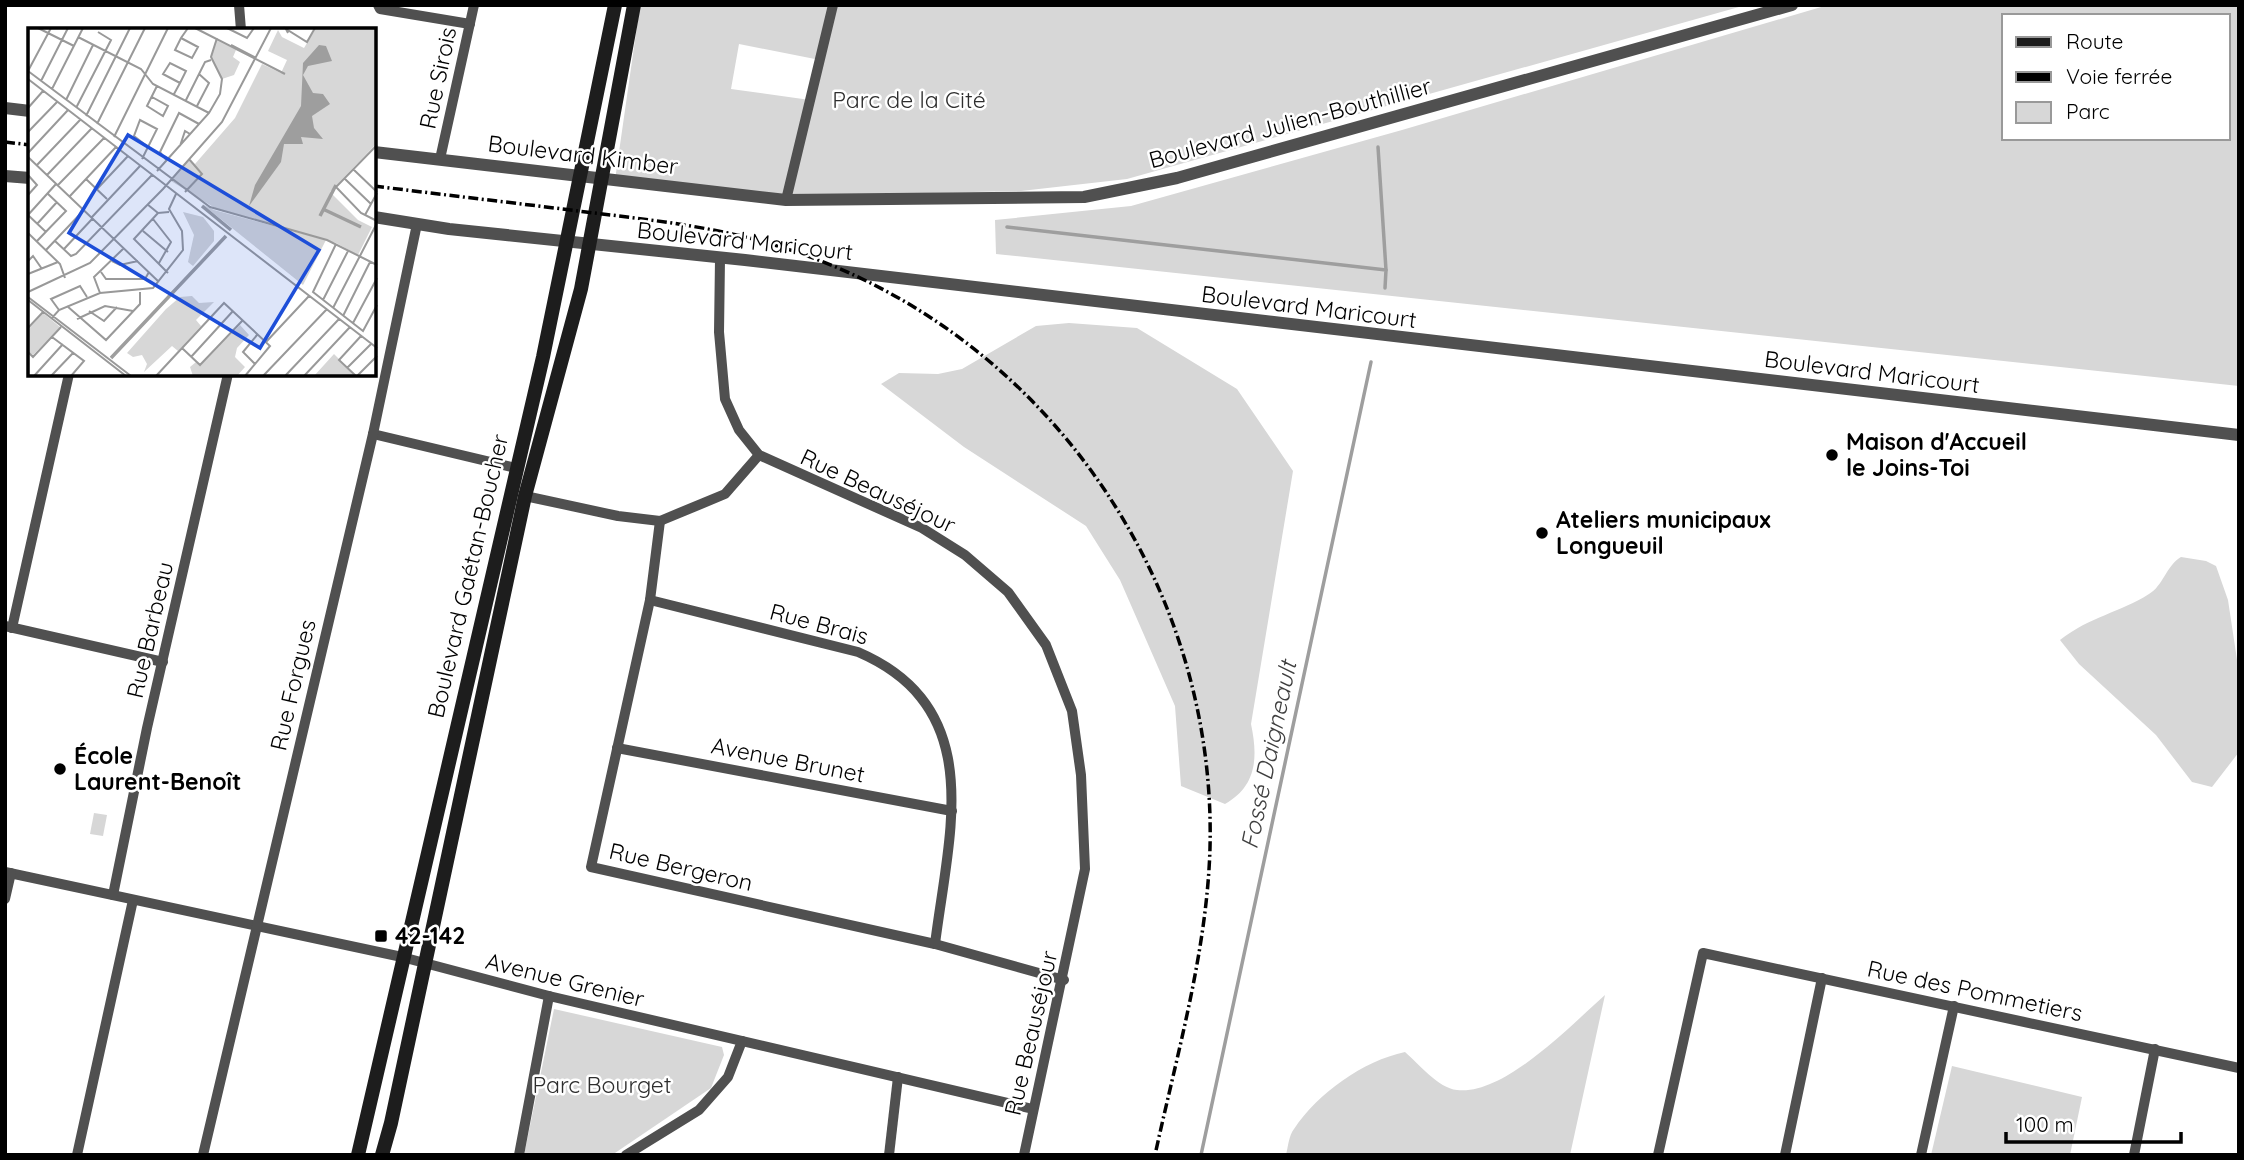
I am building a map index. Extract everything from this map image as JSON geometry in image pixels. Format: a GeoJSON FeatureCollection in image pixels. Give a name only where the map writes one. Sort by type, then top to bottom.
{"type":"FeatureCollection","features":[{"type":"Feature","properties":{"kind":"main road","name":"Boulevard Gaétan-Boucher"},"geometry":{"type":"LineString","coordinates":[[358,1155],[543,357],[615,5]]}},
{"type":"Feature","properties":{"kind":"main road","name":"Boulevard Gaétan-Boucher"},"geometry":{"type":"LineString","coordinates":[[382,1155],[525,496],[563,365],[581,289],[613,104],[634,5]]}},
{"type":"Feature","properties":{"kind":"street"},"geometry":{"type":"LineString","coordinates":[[239,5],[241,28]]}},
{"type":"Feature","properties":{"kind":"street"},"geometry":{"type":"LineString","coordinates":[[378,5],[380,9],[470,24]]}},
{"type":"Feature","properties":{"kind":"street","name":"Rue Sirois"},"geometry":{"type":"LineString","coordinates":[[440,159],[474,5]]}},
{"type":"Feature","properties":{"kind":"street"},"geometry":{"type":"LineString","coordinates":[[786,200],[833,5]]}},
{"type":"Feature","properties":{"kind":"street","name":"Boulevard Julien-Bouthillier"},"geometry":{"type":"LineString","coordinates":[[786,200],[1084,197],[1177,178],[1792,5]]}},
{"type":"Feature","properties":{"kind":"street"},"geometry":{"type":"LineString","coordinates":[[5,108],[28,111]]}},
{"type":"Feature","properties":{"kind":"street","name":"Boulevard Kimber"},"geometry":{"type":"LineString","coordinates":[[376,152],[786,200]]}},
{"type":"Feature","properties":{"kind":"street"},"geometry":{"type":"LineString","coordinates":[[5,176],[28,178]]}},
{"type":"Feature","properties":{"kind":"street","name":"Boulevard Maricourt"},"geometry":{"type":"LineString","coordinates":[[376,217],[2239,435]]}},
{"type":"Feature","properties":{"kind":"street","name":"Rue Forgues"},"geometry":{"type":"LineString","coordinates":[[203,1155],[373,434],[417,224]]}},
{"type":"Feature","properties":{"kind":"street","name":"Rue Beauséjour"},"geometry":{"type":"LineString","coordinates":[[720,259],[719,332],[725,399],[739,430],[759,455],[922,528],[965,555],[1008,592],[1046,645],[1072,711],[1081,775],[1085,869],[1064,979],[1024,1155]]}},
{"type":"Feature","properties":{"kind":"street"},"geometry":{"type":"LineString","coordinates":[[69,376],[9,627],[163,662]]}},
{"type":"Feature","properties":{"kind":"street","name":"Rue Barbeau"},"geometry":{"type":"LineString","coordinates":[[113,895],[228,376]]}},
{"type":"Feature","properties":{"kind":"street"},"geometry":{"type":"LineString","coordinates":[[373,434],[516,468]]}},
{"type":"Feature","properties":{"kind":"street"},"geometry":{"type":"LineString","coordinates":[[525,496],[618,516],[660,521],[725,494],[759,455]]}},
{"type":"Feature","properties":{"kind":"street","name":"Rue Bergeron"},"geometry":{"type":"LineString","coordinates":[[660,521],[650,600],[591,867],[935,944],[1064,979]]}},
{"type":"Feature","properties":{"kind":"street","name":"Rue Brais"},"geometry":{"type":"LineString","coordinates":[[650,600],[858,652],[884,663],[910,683],[930,706],[942,734],[951,773],[952,811],[935,944]]}},
{"type":"Feature","properties":{"kind":"street","name":"Avenue Brunet"},"geometry":{"type":"LineString","coordinates":[[617,748],[952,811]]}},
{"type":"Feature","properties":{"kind":"street"},"geometry":{"type":"LineString","coordinates":[[5,899],[8,872]]}},
{"type":"Feature","properties":{"kind":"street","name":"Avenue Grenier"},"geometry":{"type":"LineString","coordinates":[[8,872],[402,957],[549,996],[1033,1109]]}},
{"type":"Feature","properties":{"kind":"street"},"geometry":{"type":"LineString","coordinates":[[78,1155],[133,900]]}},
{"type":"Feature","properties":{"kind":"street","name":"Rue des Pommetiers"},"geometry":{"type":"LineString","coordinates":[[1658,1155],[1703,953],[2239,1068]]}},
{"type":"Feature","properties":{"kind":"street"},"geometry":{"type":"LineString","coordinates":[[1785,1155],[1822,978]]}},
{"type":"Feature","properties":{"kind":"street"},"geometry":{"type":"LineString","coordinates":[[519,1155],[549,996]]}},
{"type":"Feature","properties":{"kind":"street"},"geometry":{"type":"LineString","coordinates":[[1921,1155],[1954,1006]]}},
{"type":"Feature","properties":{"kind":"street"},"geometry":{"type":"LineString","coordinates":[[626,1155],[699,1111],[729,1077],[742,1041]]}},
{"type":"Feature","properties":{"kind":"street"},"geometry":{"type":"LineString","coordinates":[[2134,1155],[2155,1049]]}},
{"type":"Feature","properties":{"kind":"street"},"geometry":{"type":"LineString","coordinates":[[889,1155],[898,1077]]}},
{"type":"Feature","properties":{"kind":"green space","name":"Parc de la Cité"},"geometry":{"type":"Polygon","coordinates":[[[640,5],[1746,5],[1127,179],[1021,191],[790,196],[820,60],[739,44],[731,89],[810,100],[786,200],[615,180],[640,5]]]}},
{"type":"Feature","properties":{"kind":"green space"},"geometry":{"type":"Polygon","coordinates":[[[1828,5],[2239,5],[2239,386],[996,254],[995,220],[1131,206],[1828,5]]]}},
{"type":"Feature","properties":{"kind":"green space"},"geometry":{"type":"Polygon","coordinates":[[[1069,323],[1137,328],[1237,389],[1293,471],[1251,724],[1253,770],[1244,789],[1225,804],[1181,786],[1175,706],[1120,580],[1086,526],[964,447],[881,384],[899,373],[938,374],[962,369],[1036,326],[1069,323]]]}},
{"type":"Feature","properties":{"kind":"green space"},"geometry":{"type":"Polygon","coordinates":[[[2181,557],[2206,561],[2216,566],[2228,600],[2239,673],[2239,752],[2212,787],[2192,782],[2156,735],[2079,664],[2060,640],[2083,625],[2149,594],[2181,557]]]}},
{"type":"Feature","properties":{"kind":"green space"},"geometry":{"type":"Polygon","coordinates":[[[94,813],[107,815],[103,836],[90,834],[94,813]]]}},
{"type":"Feature","properties":{"kind":"green space"},"geometry":{"type":"Polygon","coordinates":[[[1605,995],[1570,1155],[1286,1155],[1292,1132],[1316,1103],[1343,1080],[1373,1063],[1405,1052],[1443,1085],[1457,1090],[1476,1089],[1495,1082],[1536,1056],[1605,995]]]}},
{"type":"Feature","properties":{"kind":"green space","name":"Parc Bourget"},"geometry":{"type":"Polygon","coordinates":[[[554,1009],[722,1047],[724,1055],[711,1088],[612,1155],[524,1155],[554,1009]]]}},
{"type":"Feature","properties":{"kind":"green space"},"geometry":{"type":"Polygon","coordinates":[[[1952,1066],[2082,1097],[2070,1155],[1931,1155],[1952,1066]]]}},
{"type":"Feature","properties":{"kind":"waterway"},"geometry":{"type":"LineString","coordinates":[[1378,147],[1386,270]]}},
{"type":"Feature","properties":{"kind":"waterway","name":"Fossé Daigneault"},"geometry":{"type":"LineString","coordinates":[[1007,227],[1386,270],[1385,288]]}},
{"type":"Feature","properties":{"kind":"waterway","name":"Fossé Daigneault"},"geometry":{"type":"LineString","coordinates":[[1201,1155],[1371,362]]}},
{"type":"Feature","properties":{"kind":"railway"},"geometry":{"type":"LineString","coordinates":[[5,142],[28,145]]}},
{"type":"Feature","properties":{"kind":"railway"},"geometry":{"type":"LineString","coordinates":[[376,186],[660,221],[733,234],[781,247],[874,285],[958,337],[1032,401],[1095,476],[1145,560],[1182,651],[1204,748],[1210,848],[1208,887],[1190,1002],[1155,1155]]}},
{"type":"Feature","properties":{"kind":"place","name":"Maison d'Accueil le Joins-Toi"},"geometry":{"type":"Point","coordinates":[1832,455]}},
{"type":"Feature","properties":{"kind":"place","name":"Ateliers municipaux Longueuil"},"geometry":{"type":"Point","coordinates":[1542,533]}},
{"type":"Feature","properties":{"kind":"place","name":"École Laurent-Benoît"},"geometry":{"type":"Point","coordinates":[60,769]}},
{"type":"Feature","properties":{"kind":"place","name":"42-142"},"geometry":{"type":"Point","coordinates":[381,936]}}]}
